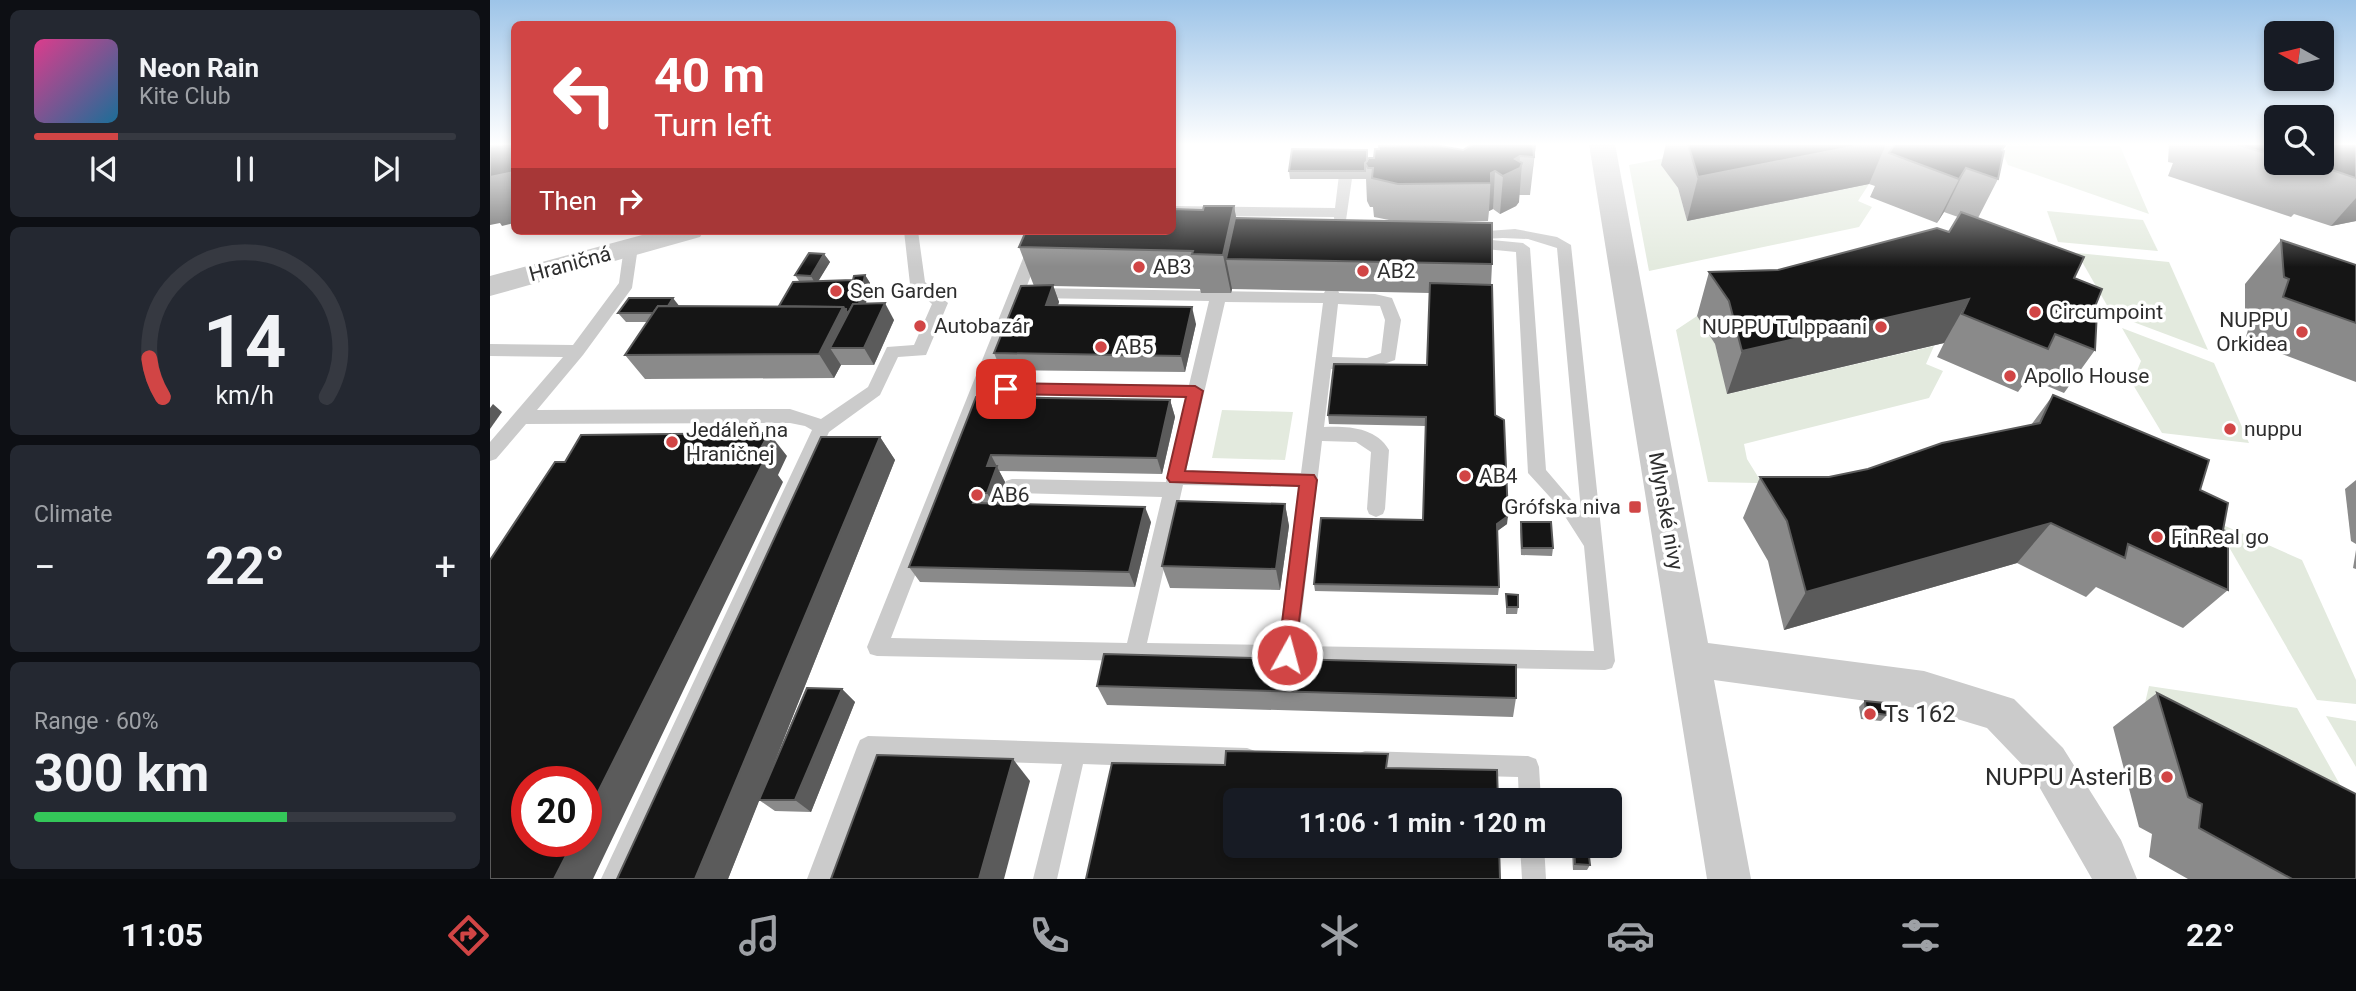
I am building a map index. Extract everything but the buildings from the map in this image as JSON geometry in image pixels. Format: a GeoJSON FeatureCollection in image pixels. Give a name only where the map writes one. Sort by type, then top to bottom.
{"type":"FeatureCollection","features":[{"type":"Feature","properties":{"kind":"street","name":"Mlynské nivy"},"geometry":{"type":"LineString","coordinates":[[1609,185],[1729,879]]}},
{"type":"Feature","properties":{"kind":"street","name":"Hraničná"},"geometry":{"type":"LineString","coordinates":[[490,286],[675,235]]}},
{"type":"Feature","properties":{"kind":"street"},"geometry":{"type":"LineString","coordinates":[[1691,659],[1924,690],[2000,713],[2048,762],[2105,856],[2115,879]]}},
{"type":"Feature","properties":{"kind":"lane"},"geometry":{"type":"LineString","coordinates":[[1343,234],[1341,214],[1345,185]]}},
{"type":"Feature","properties":{"kind":"lane"},"geometry":{"type":"LineString","coordinates":[[1176,211],[1341,214]]}},
{"type":"Feature","properties":{"kind":"lane"},"geometry":{"type":"LineString","coordinates":[[1039,235],[877,647],[1605,661],[1564,245],[1544,236],[1489,232],[1458,235],[1480,245],[1523,248],[1537,473],[1565,502],[1593,544]]}},
{"type":"Feature","properties":{"kind":"lane"},"geometry":{"type":"LineString","coordinates":[[613,879],[816,444],[821,428],[874,391],[893,351],[920,351],[940,303],[918,284],[912,235]]}},
{"type":"Feature","properties":{"kind":"lane"},"geometry":{"type":"LineString","coordinates":[[490,454],[577,351],[626,284],[631,247]]}},
{"type":"Feature","properties":{"kind":"lane"},"geometry":{"type":"LineString","coordinates":[[1017,293],[1218,297],[1331,295],[1386,302],[1393,320],[1389,356],[1384,361],[1323,363]]}},
{"type":"Feature","properties":{"kind":"lane"},"geometry":{"type":"LineString","coordinates":[[1287,655],[1331,295]]}},
{"type":"Feature","properties":{"kind":"lane"},"geometry":{"type":"LineString","coordinates":[[1135,652],[1218,297]]}},
{"type":"Feature","properties":{"kind":"lane"},"geometry":{"type":"LineString","coordinates":[[490,350],[577,351]]}},
{"type":"Feature","properties":{"kind":"lane"},"geometry":{"type":"LineString","coordinates":[[979,388],[1195,391]]}},
{"type":"Feature","properties":{"kind":"lane"},"geometry":{"type":"LineString","coordinates":[[522,417],[790,416],[810,420],[821,428]]}},
{"type":"Feature","properties":{"kind":"lane"},"geometry":{"type":"LineString","coordinates":[[589,439],[604,417]]}},
{"type":"Feature","properties":{"kind":"lane"},"geometry":{"type":"LineString","coordinates":[[1314,434],[1355,434],[1370,438],[1380,450],[1376,509]]}},
{"type":"Feature","properties":{"kind":"lane"},"geometry":{"type":"LineString","coordinates":[[1012,486],[1308,480]]}},
{"type":"Feature","properties":{"kind":"lane"},"geometry":{"type":"LineString","coordinates":[[819,879],[868,747],[1267,759]]}},
{"type":"Feature","properties":{"kind":"lane"},"geometry":{"type":"LineString","coordinates":[[1045,879],[1075,754]]}},
{"type":"Feature","properties":{"kind":"lane"},"geometry":{"type":"LineString","coordinates":[[1350,762],[1528,767],[1529,788]]}},
{"type":"Feature","properties":{"kind":"lane"},"geometry":{"type":"LineString","coordinates":[[1533,858],[1534,879]]}},
{"type":"Feature","properties":{"kind":"shaded area"},"geometry":{"type":"Polygon","coordinates":[[[1633,185],[1676,185],[1687,221],[1868,185],[1858,201],[1872,207],[1859,227],[1649,271],[1633,185]]]}},
{"type":"Feature","properties":{"kind":"shaded area"},"geometry":{"type":"Polygon","coordinates":[[[2066,185],[2137,185],[2149,214],[2066,185]]]}},
{"type":"Feature","properties":{"kind":"shaded area"},"geometry":{"type":"Polygon","coordinates":[[[2047,211],[2143,220],[2158,251],[2058,242],[2047,211]]]}},
{"type":"Feature","properties":{"kind":"shaded area"},"geometry":{"type":"Polygon","coordinates":[[[2077,253],[2169,262],[2208,350],[2112,314],[2077,253]]]}},
{"type":"Feature","properties":{"kind":"shaded area"},"geometry":{"type":"Polygon","coordinates":[[[1697,316],[1715,344],[1728,394],[1934,346],[1926,364],[1943,371],[1929,398],[1744,444],[1747,459],[1760,480],[1759,483],[1708,482],[1676,330],[1697,316]]]}},
{"type":"Feature","properties":{"kind":"shaded area"},"geometry":{"type":"Polygon","coordinates":[[[2122,328],[2214,363],[2249,443],[2162,433],[2132,383],[2141,361],[2122,328]]]}},
{"type":"Feature","properties":{"kind":"shaded area"},"geometry":{"type":"Polygon","coordinates":[[[1222,410],[1293,412],[1285,460],[1212,458],[1222,410]]]}},
{"type":"Feature","properties":{"kind":"shaded area"},"geometry":{"type":"Polygon","coordinates":[[[2214,521],[2302,560],[2356,680],[2356,704],[2317,700],[2214,521]]]}},
{"type":"Feature","properties":{"kind":"shaded area"},"geometry":{"type":"Polygon","coordinates":[[[2149,686],[2297,708],[2353,808],[2145,703],[2149,686]]]}},
{"type":"Feature","properties":{"kind":"shaded area"},"geometry":{"type":"Polygon","coordinates":[[[2326,716],[2356,721],[2356,767],[2326,716]]]}},
{"type":"Feature","properties":{"kind":"place","name":"AB3"},"geometry":{"type":"Point","coordinates":[1139,267]}},
{"type":"Feature","properties":{"kind":"place","name":"AB2"},"geometry":{"type":"Point","coordinates":[1363,271]}},
{"type":"Feature","properties":{"kind":"place","name":"Sen Garden"},"geometry":{"type":"Point","coordinates":[836,291]}},
{"type":"Feature","properties":{"kind":"place","name":"Circumpoint"},"geometry":{"type":"Point","coordinates":[2035,312]}},
{"type":"Feature","properties":{"kind":"place","name":"Autobazár"},"geometry":{"type":"Point","coordinates":[920,326]}},
{"type":"Feature","properties":{"kind":"place","name":"NUPPU Tulppaani"},"geometry":{"type":"Point","coordinates":[1881,327]}},
{"type":"Feature","properties":{"kind":"place","name":"NUPPU Orkidea"},"geometry":{"type":"Point","coordinates":[2302,332]}},
{"type":"Feature","properties":{"kind":"place","name":"AB5"},"geometry":{"type":"Point","coordinates":[1101,347]}},
{"type":"Feature","properties":{"kind":"place","name":"Apollo House"},"geometry":{"type":"Point","coordinates":[2010,376]}},
{"type":"Feature","properties":{"kind":"place","name":"nuppu"},"geometry":{"type":"Point","coordinates":[2230,429]}},
{"type":"Feature","properties":{"kind":"place","name":"Jedáleň na Hraničnej"},"geometry":{"type":"Point","coordinates":[672,442]}},
{"type":"Feature","properties":{"kind":"place","name":"AB4"},"geometry":{"type":"Point","coordinates":[1465,476]}},
{"type":"Feature","properties":{"kind":"place","name":"AB6"},"geometry":{"type":"Point","coordinates":[977,495]}},
{"type":"Feature","properties":{"kind":"place","name":"Grófska niva"},"geometry":{"type":"Point","coordinates":[1635,507]}},
{"type":"Feature","properties":{"kind":"place","name":"FinReal go"},"geometry":{"type":"Point","coordinates":[2157,537]}},
{"type":"Feature","properties":{"kind":"place","name":"Ts 162"},"geometry":{"type":"Point","coordinates":[1870,714]}},
{"type":"Feature","properties":{"kind":"place","name":"NUPPU Asteri B"},"geometry":{"type":"Point","coordinates":[2167,777]}},
{"type":"Feature","properties":{"kind":"route"},"geometry":{"type":"LineString","coordinates":[[1006,389],[1195,391],[1175,478],[1308,480],[1287,655]]}}]}
